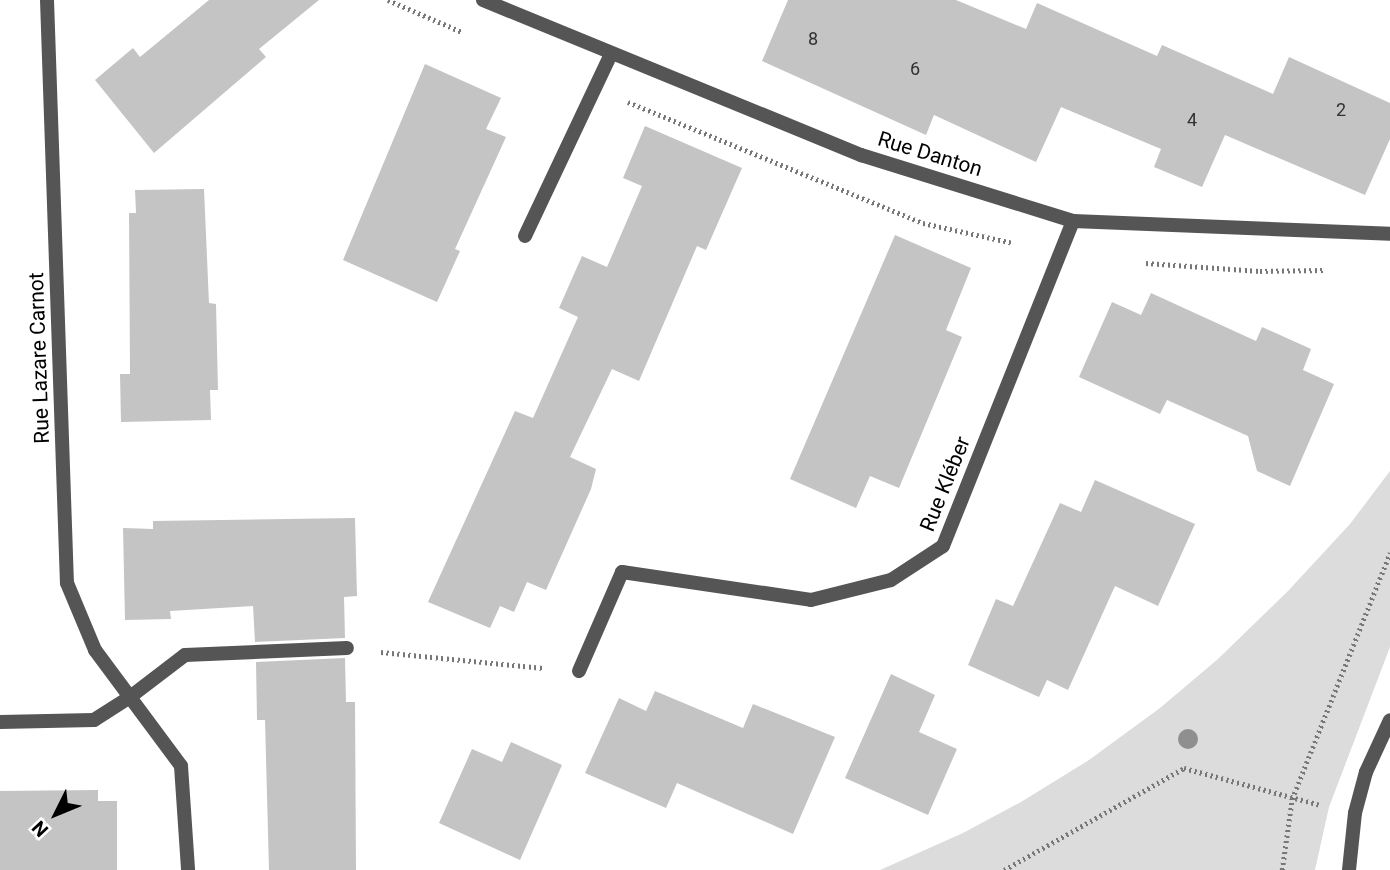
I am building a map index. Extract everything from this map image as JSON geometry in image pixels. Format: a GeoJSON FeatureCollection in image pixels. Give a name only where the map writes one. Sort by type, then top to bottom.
{"type":"FeatureCollection","features":[{"type":"Feature","properties":{"kind":"street","name":"Rue Lazare Carnot"},"geometry":{"type":"LineString","coordinates":[[47,0],[68,583],[95,650],[181,766],[188,870]]}},
{"type":"Feature","properties":{"kind":"street","name":"Rue Danton"},"geometry":{"type":"LineString","coordinates":[[483,0],[861,155],[1073,221],[1390,234]]}},
{"type":"Feature","properties":{"kind":"street"},"geometry":{"type":"LineString","coordinates":[[525,236],[611,54]]}},
{"type":"Feature","properties":{"kind":"street","name":"Rue Kléber"},"geometry":{"type":"LineString","coordinates":[[579,671],[622,572],[811,600],[891,580],[943,547],[1073,221]]}},
{"type":"Feature","properties":{"kind":"street"},"geometry":{"type":"LineString","coordinates":[[0,722],[94,719],[130,697],[185,655],[347,648]]}},
{"type":"Feature","properties":{"kind":"street"},"geometry":{"type":"LineString","coordinates":[[1349,870],[1355,813],[1366,772],[1390,720]]}},
{"type":"Feature","properties":{"kind":"path"},"geometry":{"type":"LineString","coordinates":[[1282,870],[1292,799],[1390,553]]}},
{"type":"Feature","properties":{"kind":"path"},"geometry":{"type":"LineString","coordinates":[[347,648],[579,671]]}},
{"type":"Feature","properties":{"kind":"path"},"geometry":{"type":"LineString","coordinates":[[1004,870],[1184,768],[1292,799],[1355,813]]}},
{"type":"Feature","properties":{"kind":"shaded area"},"geometry":{"type":"Polygon","coordinates":[[[1390,471],[1390,647],[1329,807],[1315,870],[880,870],[963,833],[1021,802],[1089,760],[1160,708],[1218,659],[1288,591],[1350,524],[1390,471]]]}},
{"type":"Feature","properties":{"kind":"building"},"geometry":{"type":"Polygon","coordinates":[[[209,0],[319,0],[259,49],[266,57],[154,153],[95,80],[133,48],[140,57],[209,0]]]}},
{"type":"Feature","properties":{"kind":"building"},"geometry":{"type":"Polygon","coordinates":[[[788,0],[956,0],[1026,29],[1037,3],[1157,56],[1162,45],[1273,94],[1289,57],[1390,103],[1390,139],[1365,195],[1225,135],[1202,187],[1154,167],[1161,149],[1061,107],[1036,162],[934,115],[926,135],[762,61],[788,0]]]}},
{"type":"Feature","properties":{"kind":"building"},"geometry":{"type":"Polygon","coordinates":[[[425,64],[501,98],[486,129],[506,137],[455,249],[460,251],[437,302],[343,260],[425,64]]]}},
{"type":"Feature","properties":{"kind":"building"},"geometry":{"type":"Polygon","coordinates":[[[645,126],[742,168],[706,250],[697,246],[639,381],[612,369],[570,457],[596,469],[591,489],[546,590],[527,582],[514,612],[500,606],[490,628],[428,602],[515,411],[533,418],[578,317],[559,308],[582,256],[607,267],[642,186],[623,178],[645,126]]]}},
{"type":"Feature","properties":{"kind":"building"},"geometry":{"type":"Polygon","coordinates":[[[204,189],[209,303],[216,304],[218,390],[210,390],[211,420],[121,422],[120,374],[130,374],[129,213],[136,213],[135,190],[204,189]]]}},
{"type":"Feature","properties":{"kind":"building"},"geometry":{"type":"Polygon","coordinates":[[[895,235],[971,268],[946,330],[962,337],[899,488],[870,476],[856,508],[790,479],[895,235]]]}},
{"type":"Feature","properties":{"kind":"building"},"geometry":{"type":"Polygon","coordinates":[[[1151,293],[1256,341],[1262,327],[1311,349],[1303,370],[1334,384],[1290,486],[1257,471],[1248,436],[1167,400],[1160,414],[1079,377],[1112,302],[1141,315],[1151,293]]]}},
{"type":"Feature","properties":{"kind":"building"},"geometry":{"type":"Polygon","coordinates":[[[1095,480],[1195,524],[1158,606],[1115,586],[1068,690],[1047,680],[1039,697],[968,665],[996,599],[1013,606],[1060,503],[1081,512],[1095,480]]]}},
{"type":"Feature","properties":{"kind":"building"},"geometry":{"type":"Polygon","coordinates":[[[355,518],[357,596],[344,597],[345,638],[255,642],[253,606],[170,611],[171,619],[125,620],[123,528],[153,529],[153,521],[355,518]]]}},
{"type":"Feature","properties":{"kind":"building"},"geometry":{"type":"Polygon","coordinates":[[[345,658],[346,702],[355,702],[356,870],[269,870],[265,720],[257,720],[256,662],[345,658]]]}},
{"type":"Feature","properties":{"kind":"building"},"geometry":{"type":"Polygon","coordinates":[[[891,674],[935,695],[919,732],[957,749],[928,815],[845,778],[891,674]]]}},
{"type":"Feature","properties":{"kind":"building"},"geometry":{"type":"Polygon","coordinates":[[[655,691],[743,728],[753,704],[835,737],[793,834],[677,783],[666,808],[585,773],[619,698],[646,711],[655,691]]]}},
{"type":"Feature","properties":{"kind":"building"},"geometry":{"type":"Polygon","coordinates":[[[511,742],[562,765],[520,860],[439,823],[472,749],[502,762],[511,742]]]}},
{"type":"Feature","properties":{"kind":"building"},"geometry":{"type":"Polygon","coordinates":[[[98,790],[98,801],[117,801],[117,870],[0,870],[0,791],[98,790]]]}}]}
